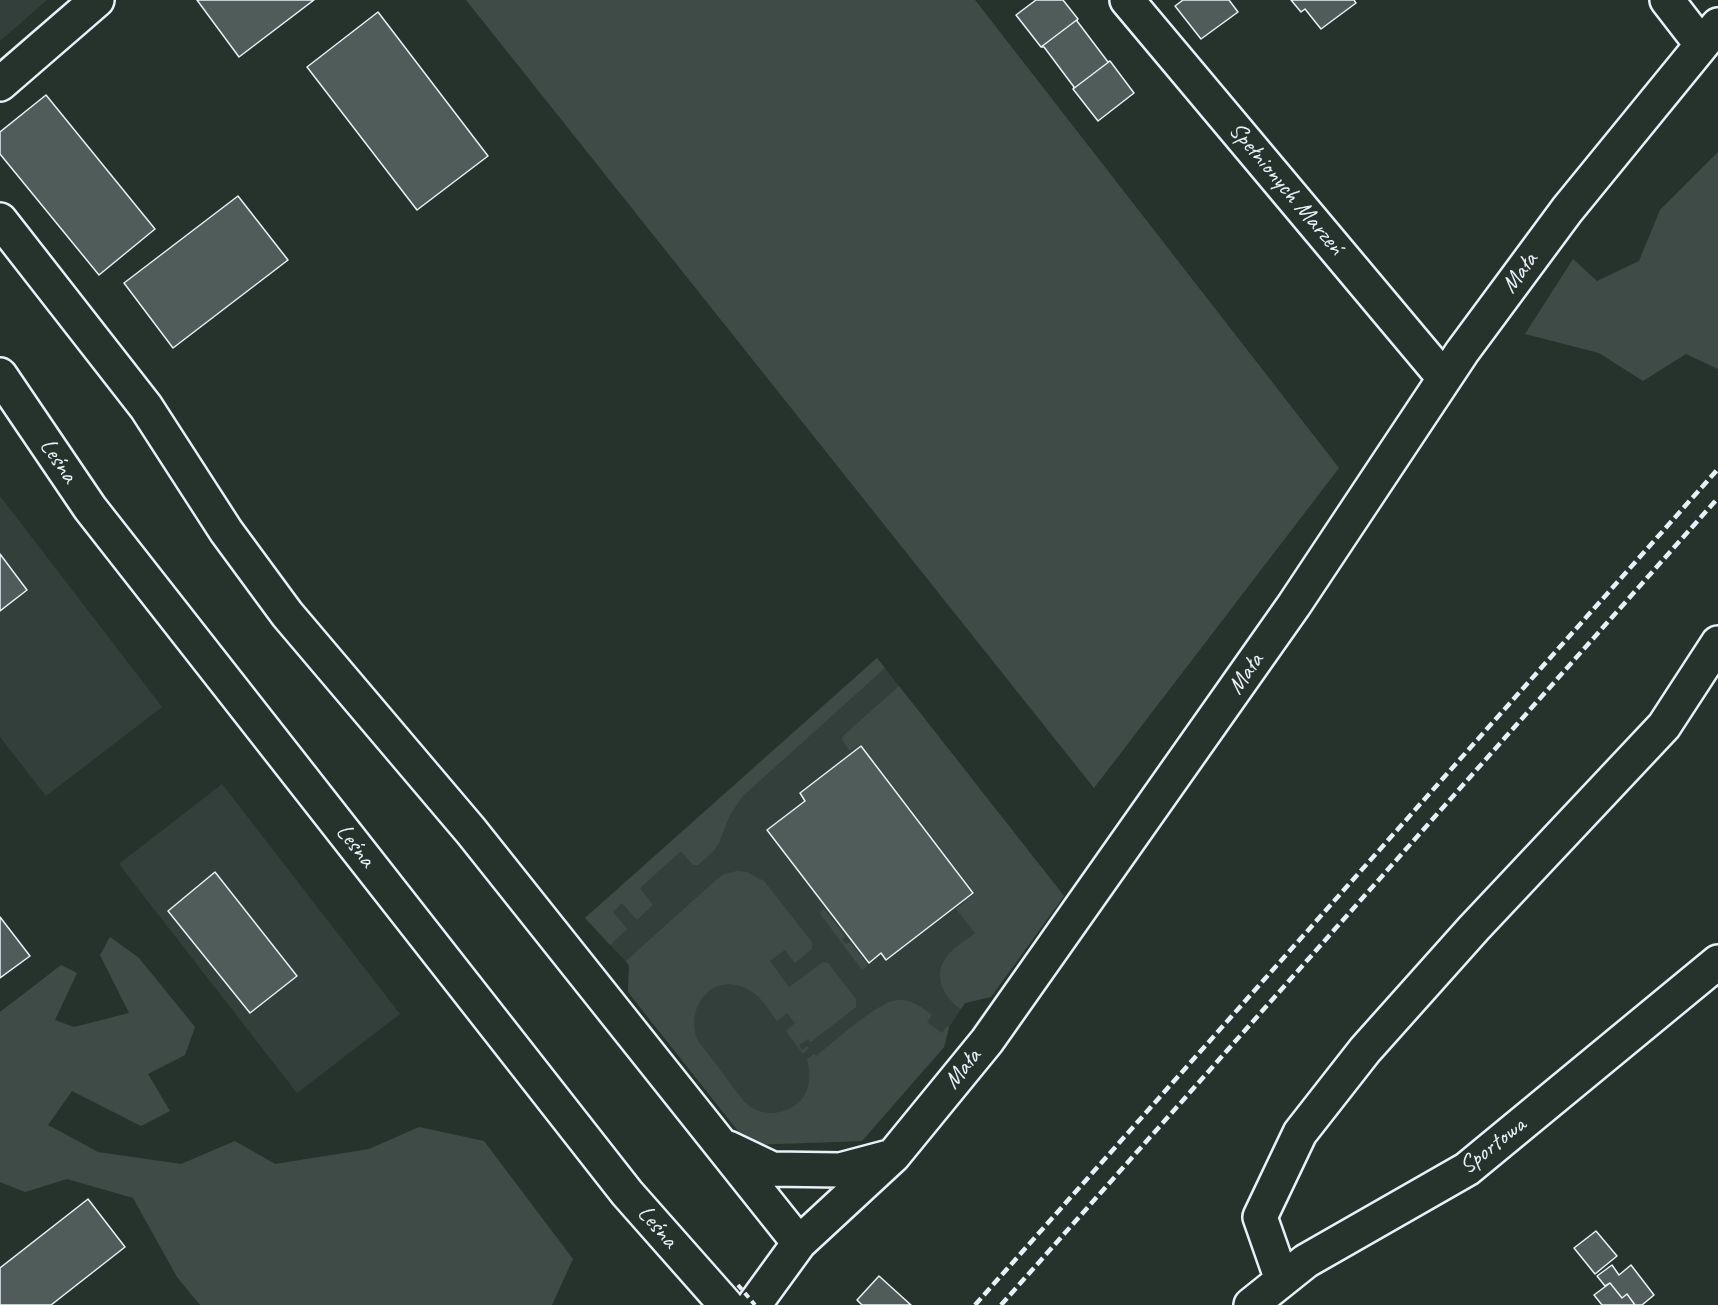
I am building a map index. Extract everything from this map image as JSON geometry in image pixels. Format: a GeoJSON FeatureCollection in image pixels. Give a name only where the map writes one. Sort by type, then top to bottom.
{"type":"FeatureCollection","features":[{"type":"Feature","properties":{"kind":"street"},"geometry":{"type":"LineString","coordinates":[[0,84],[97,0]]}},
{"type":"Feature","properties":{"kind":"street","name":"Spełnionych Marzeń"},"geometry":{"type":"LineString","coordinates":[[1127,0],[1444,378]]}},
{"type":"Feature","properties":{"kind":"street"},"geometry":{"type":"LineString","coordinates":[[1666,0],[1710,35]]}},
{"type":"Feature","properties":{"kind":"street","name":"Mała"},"geometry":{"type":"LineString","coordinates":[[743,1300],[799,1243],[893,1156],[987,1041],[1294,605],[1444,378],[1567,210],[1710,35]]}},
{"type":"Feature","properties":{"kind":"street"},"geometry":{"type":"LineString","coordinates":[[0,220],[146,407],[226,531],[287,614],[471,831],[799,1243]]}},
{"type":"Feature","properties":{"kind":"street","name":"Leśna"},"geometry":{"type":"LineString","coordinates":[[0,375],[90,508],[627,1192],[743,1300]]}},
{"type":"Feature","properties":{"kind":"street"},"geometry":{"type":"LineString","coordinates":[[1282,1280],[1260,1217],[1300,1133],[1365,1050],[1458,945],[1664,726],[1718,643]]}},
{"type":"Feature","properties":{"kind":"street","name":"Sportowa"},"geometry":{"type":"LineString","coordinates":[[1251,1305],[1306,1261],[1467,1169],[1718,962]]}},
{"type":"Feature","properties":{"kind":"street"},"geometry":{"type":"LineString","coordinates":[[720,1144],[772,1169],[840,1170],[893,1156]]}},
{"type":"Feature","properties":{"kind":"shaded area"},"geometry":{"type":"Polygon","coordinates":[[[0,0],[47,0],[0,41],[0,0]]]}},
{"type":"Feature","properties":{"kind":"shaded area"},"geometry":{"type":"Polygon","coordinates":[[[466,0],[975,0],[1339,468],[1094,788],[466,0]]]}},
{"type":"Feature","properties":{"kind":"shaded area"},"geometry":{"type":"Polygon","coordinates":[[[1718,152],[1718,369],[1686,354],[1643,381],[1599,353],[1525,334],[1573,259],[1597,281],[1639,261],[1660,210],[1718,152]]]}},
{"type":"Feature","properties":{"kind":"shaded area"},"geometry":{"type":"Polygon","coordinates":[[[0,496],[162,707],[46,796],[0,737],[0,496]]]}},
{"type":"Feature","properties":{"kind":"shaded area"},"geometry":{"type":"Polygon","coordinates":[[[877,658],[1064,896],[991,997],[965,1003],[949,1027],[944,1047],[862,1141],[749,1145],[628,992],[629,965],[585,918],[877,658]]]}},
{"type":"Feature","properties":{"kind":"shaded area"},"geometry":{"type":"Polygon","coordinates":[[[877,658],[885,668],[743,796],[730,815],[713,852],[698,865],[693,865],[681,851],[640,888],[653,905],[637,920],[622,903],[613,912],[627,929],[610,945],[585,918],[877,658]]]}},
{"type":"Feature","properties":{"kind":"shaded area"},"geometry":{"type":"Polygon","coordinates":[[[899,686],[1064,896],[991,997],[965,1003],[961,1009],[945,993],[940,973],[948,955],[975,933],[956,909],[975,893],[861,744],[850,751],[842,740],[843,736],[899,686]]]}},
{"type":"Feature","properties":{"kind":"shaded area"},"geometry":{"type":"Polygon","coordinates":[[[222,784],[400,1014],[297,1093],[119,864],[222,784]]]}},
{"type":"Feature","properties":{"kind":"shaded area"},"geometry":{"type":"Polygon","coordinates":[[[737,871],[747,872],[764,881],[812,942],[812,949],[795,963],[785,950],[770,961],[789,987],[823,962],[828,963],[856,999],[856,1007],[811,1042],[808,1039],[799,1045],[802,1050],[807,1046],[809,1048],[803,1054],[786,1031],[795,1023],[787,1013],[777,1021],[755,994],[733,984],[711,989],[698,1006],[695,1017],[698,1041],[747,1104],[759,1111],[773,1113],[786,1110],[798,1103],[808,1088],[807,1059],[814,1054],[816,1056],[868,1014],[889,1002],[903,1000],[912,1002],[932,1015],[927,1022],[942,1033],[947,1026],[949,1027],[944,1047],[862,1141],[749,1145],[628,992],[629,966],[626,961],[716,880],[724,874],[737,871]]]}},
{"type":"Feature","properties":{"kind":"shaded area"},"geometry":{"type":"Polygon","coordinates":[[[824,909],[845,936],[842,939],[846,944],[850,942],[868,965],[862,970],[821,915],[820,912],[824,909]]]}},
{"type":"Feature","properties":{"kind":"shaded area"},"geometry":{"type":"Polygon","coordinates":[[[110,937],[139,958],[195,1027],[185,1055],[148,1074],[170,1111],[141,1126],[72,1091],[48,1125],[98,1152],[181,1164],[235,1141],[275,1164],[369,1149],[419,1127],[484,1141],[573,1259],[552,1305],[200,1305],[177,1277],[133,1198],[67,1179],[25,1192],[0,1182],[0,1012],[61,965],[77,973],[55,1020],[74,1027],[129,1013],[100,955],[110,937]]]}},
{"type":"Feature","properties":{"kind":"building"},"geometry":{"type":"Polygon","coordinates":[[[197,0],[314,0],[239,57],[197,0]]]}},
{"type":"Feature","properties":{"kind":"building"},"geometry":{"type":"Polygon","coordinates":[[[1036,0],[1063,0],[1078,19],[1041,47],[1016,15],[1036,0]]]}},
{"type":"Feature","properties":{"kind":"building"},"geometry":{"type":"Polygon","coordinates":[[[1183,0],[1229,0],[1238,12],[1201,39],[1175,6],[1183,0]]]}},
{"type":"Feature","properties":{"kind":"building"},"geometry":{"type":"Polygon","coordinates":[[[1291,0],[1354,0],[1356,3],[1321,29],[1305,9],[1301,12],[1291,0]]]}},
{"type":"Feature","properties":{"kind":"building"},"geometry":{"type":"Polygon","coordinates":[[[378,12],[488,156],[417,210],[307,67],[378,12]]]}},
{"type":"Feature","properties":{"kind":"building"},"geometry":{"type":"Polygon","coordinates":[[[1078,19],[1077,21],[1108,62],[1110,61],[1073,89],[1074,87],[1044,47],[1041,47],[1078,19]]]}},
{"type":"Feature","properties":{"kind":"building"},"geometry":{"type":"Polygon","coordinates":[[[1110,61],[1134,93],[1098,121],[1073,89],[1110,61]]]}},
{"type":"Feature","properties":{"kind":"building"},"geometry":{"type":"Polygon","coordinates":[[[46,95],[155,229],[99,275],[0,154],[0,132],[46,95]]]}},
{"type":"Feature","properties":{"kind":"building"},"geometry":{"type":"Polygon","coordinates":[[[238,196],[288,260],[173,348],[124,283],[238,196]]]}},
{"type":"Feature","properties":{"kind":"building"},"geometry":{"type":"Polygon","coordinates":[[[0,554],[27,590],[0,611],[0,554]]]}},
{"type":"Feature","properties":{"kind":"building"},"geometry":{"type":"Polygon","coordinates":[[[861,746],[973,893],[886,960],[881,953],[869,963],[767,830],[805,801],[800,793],[861,746]]]}},
{"type":"Feature","properties":{"kind":"building"},"geometry":{"type":"Polygon","coordinates":[[[215,872],[297,976],[250,1013],[168,911],[215,872]]]}},
{"type":"Feature","properties":{"kind":"building"},"geometry":{"type":"Polygon","coordinates":[[[0,917],[30,956],[0,978],[0,917]]]}},
{"type":"Feature","properties":{"kind":"building"},"geometry":{"type":"Polygon","coordinates":[[[88,1199],[125,1247],[51,1305],[0,1305],[0,1268],[88,1199]]]}},
{"type":"Feature","properties":{"kind":"building"},"geometry":{"type":"Polygon","coordinates":[[[1596,1231],[1617,1256],[1595,1274],[1574,1248],[1596,1231]]]}},
{"type":"Feature","properties":{"kind":"building"},"geometry":{"type":"Polygon","coordinates":[[[1612,1265],[1619,1275],[1631,1265],[1654,1295],[1642,1305],[1635,1305],[1627,1294],[1622,1298],[1610,1283],[1605,1286],[1597,1276],[1612,1265]]]}},
{"type":"Feature","properties":{"kind":"building"},"geometry":{"type":"Polygon","coordinates":[[[879,1276],[911,1305],[862,1305],[857,1300],[879,1276]]]}},
{"type":"Feature","properties":{"kind":"building"},"geometry":{"type":"Polygon","coordinates":[[[1610,1283],[1622,1298],[1627,1294],[1635,1305],[1602,1305],[1594,1295],[1610,1283]]]}},
{"type":"Feature","properties":{"kind":"railway"},"geometry":{"type":"LineString","coordinates":[[975,1305],[1718,469]]}},
{"type":"Feature","properties":{"kind":"railway"},"geometry":{"type":"LineString","coordinates":[[1001,1305],[1718,498]]}}]}
